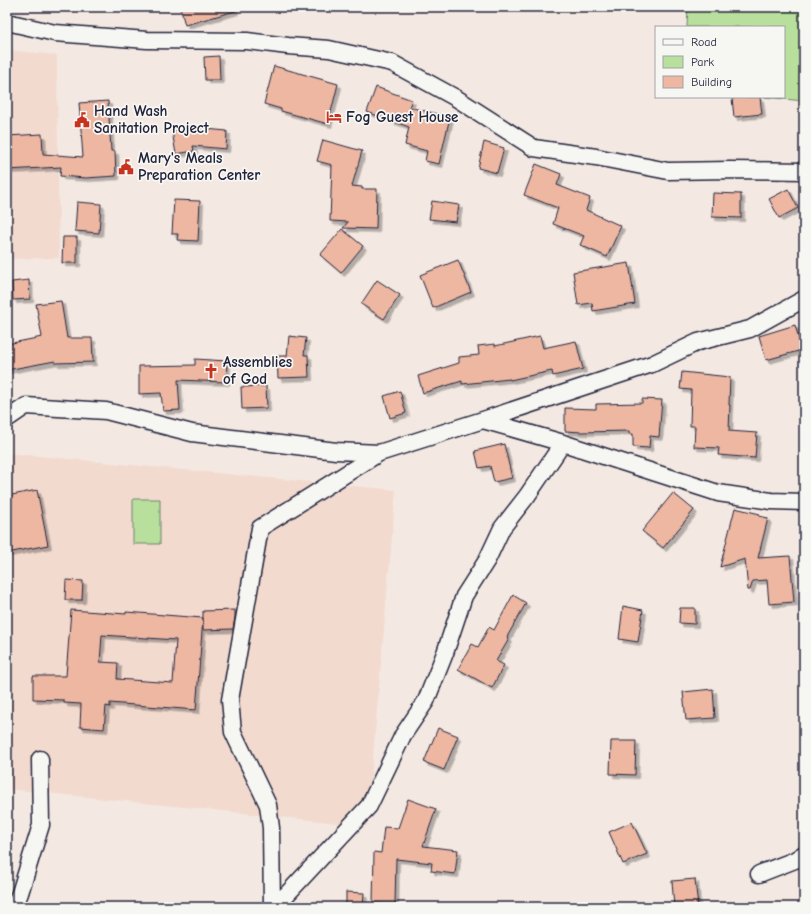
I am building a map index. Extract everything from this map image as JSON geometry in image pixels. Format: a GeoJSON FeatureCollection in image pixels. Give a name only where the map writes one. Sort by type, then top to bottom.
{"type":"FeatureCollection","features":[{"type":"Feature","properties":{"kind":"street"},"geometry":{"type":"LineString","coordinates":[[7,22],[55,33],[147,40],[247,41],[329,49],[392,63],[456,98],[534,148],[596,157],[668,171],[804,171]]}},
{"type":"Feature","properties":{"kind":"street"},"geometry":{"type":"LineString","coordinates":[[274,907],[271,828],[268,805],[233,732],[230,700],[260,528],[379,453],[652,364],[698,342],[750,328],[804,299]]}},
{"type":"Feature","properties":{"kind":"street"},"geometry":{"type":"LineString","coordinates":[[7,419],[26,406],[106,411],[192,433],[336,451],[379,453]]}},
{"type":"Feature","properties":{"kind":"street"},"geometry":{"type":"LineString","coordinates":[[483,420],[563,443],[718,492],[771,501],[804,502]]}},
{"type":"Feature","properties":{"kind":"street"},"geometry":{"type":"LineString","coordinates":[[274,907],[369,806],[403,735],[426,701],[445,654],[464,596],[487,560],[502,528],[527,496],[563,443]]}},
{"type":"Feature","properties":{"kind":"street"},"geometry":{"type":"LineString","coordinates":[[14,907],[20,893],[40,825],[40,759]]}},
{"type":"Feature","properties":{"kind":"street"},"geometry":{"type":"LineString","coordinates":[[759,874],[795,860],[804,854]]}},
{"type":"Feature","properties":{"kind":"shaded area"},"geometry":{"type":"Polygon","coordinates":[[[7,50],[57,55],[59,258],[7,259],[7,50]]]}},
{"type":"Feature","properties":{"kind":"shaded area"},"geometry":{"type":"Polygon","coordinates":[[[7,453],[396,490],[367,826],[7,789],[7,453]]]}},
{"type":"Feature","properties":{"kind":"green space"},"geometry":{"type":"Polygon","coordinates":[[[688,7],[804,7],[804,101],[774,98],[785,98],[785,26],[687,26],[688,7]]]}},
{"type":"Feature","properties":{"kind":"green space"},"geometry":{"type":"Polygon","coordinates":[[[133,499],[160,499],[160,544],[133,544],[133,499]]]}},
{"type":"Feature","properties":{"kind":"building"},"geometry":{"type":"Polygon","coordinates":[[[180,7],[234,7],[235,11],[185,25],[180,7]]]}},
{"type":"Feature","properties":{"kind":"building"},"geometry":{"type":"Polygon","coordinates":[[[219,56],[220,80],[205,80],[204,57],[219,56]]]}},
{"type":"Feature","properties":{"kind":"building"},"geometry":{"type":"Polygon","coordinates":[[[274,66],[338,84],[328,124],[281,111],[281,109],[264,104],[274,66]]]}},
{"type":"Feature","properties":{"kind":"building"},"geometry":{"type":"Polygon","coordinates":[[[376,87],[412,100],[409,107],[450,117],[439,164],[425,161],[427,151],[405,145],[409,127],[367,112],[376,87]]]}},
{"type":"Feature","properties":{"kind":"building"},"geometry":{"type":"Polygon","coordinates":[[[732,98],[760,98],[762,114],[734,117],[732,98]]]}},
{"type":"Feature","properties":{"kind":"building"},"geometry":{"type":"Polygon","coordinates":[[[108,101],[111,151],[115,151],[116,176],[86,178],[60,176],[61,167],[7,170],[7,136],[42,134],[43,154],[83,157],[79,103],[108,101]]]}},
{"type":"Feature","properties":{"kind":"building"},"geometry":{"type":"Polygon","coordinates":[[[195,128],[227,131],[226,149],[193,146],[194,151],[176,154],[172,131],[195,128]]]}},
{"type":"Feature","properties":{"kind":"building"},"geometry":{"type":"Polygon","coordinates":[[[323,140],[362,151],[352,186],[362,187],[362,189],[377,189],[376,229],[343,228],[348,222],[330,221],[332,165],[317,161],[323,140]]]}},
{"type":"Feature","properties":{"kind":"building"},"geometry":{"type":"Polygon","coordinates":[[[484,142],[504,148],[497,173],[478,168],[484,142]]]}},
{"type":"Feature","properties":{"kind":"building"},"geometry":{"type":"Polygon","coordinates":[[[536,164],[561,174],[557,185],[590,198],[586,210],[621,226],[607,257],[580,245],[584,236],[553,224],[558,208],[524,195],[536,164]]]}},
{"type":"Feature","properties":{"kind":"building"},"geometry":{"type":"Polygon","coordinates":[[[788,189],[798,208],[779,218],[769,199],[788,189]]]}},
{"type":"Feature","properties":{"kind":"building"},"geometry":{"type":"Polygon","coordinates":[[[713,193],[741,194],[741,218],[712,217],[713,193]]]}},
{"type":"Feature","properties":{"kind":"building"},"geometry":{"type":"Polygon","coordinates":[[[174,200],[200,201],[198,241],[177,240],[178,234],[172,234],[174,200]]]}},
{"type":"Feature","properties":{"kind":"building"},"geometry":{"type":"Polygon","coordinates":[[[432,201],[459,205],[456,222],[429,219],[432,201]]]}},
{"type":"Feature","properties":{"kind":"building"},"geometry":{"type":"Polygon","coordinates":[[[77,202],[101,204],[99,233],[75,231],[77,202]]]}},
{"type":"Feature","properties":{"kind":"building"},"geometry":{"type":"Polygon","coordinates":[[[342,229],[363,246],[341,273],[320,255],[342,229]]]}},
{"type":"Feature","properties":{"kind":"building"},"geometry":{"type":"Polygon","coordinates":[[[63,237],[77,237],[77,263],[62,263],[63,237]]]}},
{"type":"Feature","properties":{"kind":"building"},"geometry":{"type":"Polygon","coordinates":[[[458,260],[471,292],[433,308],[420,275],[458,260]]]}},
{"type":"Feature","properties":{"kind":"building"},"geometry":{"type":"Polygon","coordinates":[[[629,263],[635,304],[593,311],[592,303],[578,305],[573,272],[629,263]]]}},
{"type":"Feature","properties":{"kind":"building"},"geometry":{"type":"Polygon","coordinates":[[[29,280],[30,299],[13,300],[12,282],[29,280]]]}},
{"type":"Feature","properties":{"kind":"building"},"geometry":{"type":"Polygon","coordinates":[[[377,280],[400,295],[384,319],[361,304],[377,280]]]}},
{"type":"Feature","properties":{"kind":"building"},"geometry":{"type":"Polygon","coordinates":[[[61,301],[67,338],[92,338],[93,362],[55,363],[55,361],[7,370],[7,344],[42,337],[36,304],[61,301]]]}},
{"type":"Feature","properties":{"kind":"building"},"geometry":{"type":"Polygon","coordinates":[[[795,325],[802,350],[766,360],[759,336],[795,325]]]}},
{"type":"Feature","properties":{"kind":"building"},"geometry":{"type":"Polygon","coordinates":[[[289,336],[306,338],[304,355],[308,355],[309,377],[278,378],[277,356],[287,356],[289,336]]]}},
{"type":"Feature","properties":{"kind":"building"},"geometry":{"type":"Polygon","coordinates":[[[540,336],[543,348],[576,341],[583,369],[553,376],[552,371],[510,380],[462,384],[462,381],[423,393],[418,376],[459,363],[459,357],[479,355],[478,346],[495,344],[495,346],[540,336]]]}},
{"type":"Feature","properties":{"kind":"building"},"geometry":{"type":"Polygon","coordinates":[[[195,359],[227,361],[226,382],[178,380],[180,410],[163,411],[161,393],[139,394],[139,366],[195,365],[195,359]]]}},
{"type":"Feature","properties":{"kind":"building"},"geometry":{"type":"Polygon","coordinates":[[[682,372],[730,377],[729,431],[757,433],[755,458],[718,455],[719,448],[694,447],[695,426],[690,426],[691,390],[680,389],[682,372]]]}},
{"type":"Feature","properties":{"kind":"building"},"geometry":{"type":"Polygon","coordinates":[[[266,386],[267,408],[242,409],[241,387],[266,386]]]}},
{"type":"Feature","properties":{"kind":"building"},"geometry":{"type":"Polygon","coordinates":[[[400,391],[406,413],[390,418],[384,396],[400,391]]]}},
{"type":"Feature","properties":{"kind":"building"},"geometry":{"type":"Polygon","coordinates":[[[642,399],[662,400],[659,437],[650,436],[649,448],[633,447],[633,434],[629,434],[629,431],[565,431],[565,408],[596,409],[596,404],[642,403],[642,399]]]}},
{"type":"Feature","properties":{"kind":"building"},"geometry":{"type":"Polygon","coordinates":[[[504,444],[512,478],[494,482],[490,466],[479,468],[475,451],[504,444]]]}},
{"type":"Feature","properties":{"kind":"building"},"geometry":{"type":"Polygon","coordinates":[[[37,490],[48,545],[7,553],[7,496],[37,490]]]}},
{"type":"Feature","properties":{"kind":"building"},"geometry":{"type":"Polygon","coordinates":[[[673,493],[694,510],[663,548],[642,531],[673,493]]]}},
{"type":"Feature","properties":{"kind":"building"},"geometry":{"type":"Polygon","coordinates":[[[735,508],[760,514],[759,516],[768,518],[758,558],[790,556],[794,602],[769,604],[767,580],[753,581],[750,590],[748,590],[745,559],[720,567],[735,508]]]}},
{"type":"Feature","properties":{"kind":"building"},"geometry":{"type":"Polygon","coordinates":[[[66,580],[83,581],[82,600],[65,600],[66,580]]]}},
{"type":"Feature","properties":{"kind":"building"},"geometry":{"type":"Polygon","coordinates":[[[513,595],[526,603],[507,637],[509,639],[496,661],[504,665],[492,688],[458,669],[472,644],[478,647],[489,627],[494,630],[513,595]]]}},
{"type":"Feature","properties":{"kind":"building"},"geometry":{"type":"Polygon","coordinates":[[[623,606],[643,610],[638,642],[619,639],[623,606]]]}},
{"type":"Feature","properties":{"kind":"building"},"geometry":{"type":"Polygon","coordinates":[[[680,608],[695,608],[695,624],[679,623],[680,608]]]}},
{"type":"Feature","properties":{"kind":"building"},"geometry":{"type":"Polygon","coordinates":[[[71,610],[126,614],[126,612],[203,618],[196,710],[110,703],[110,707],[106,706],[104,729],[80,727],[81,704],[64,703],[64,700],[33,699],[33,676],[66,676],[71,610]],[[102,635],[100,662],[118,663],[117,679],[173,683],[176,640],[102,635]]]}},
{"type":"Feature","properties":{"kind":"building"},"geometry":{"type":"Polygon","coordinates":[[[235,610],[233,629],[203,630],[203,611],[235,610]]]}},
{"type":"Feature","properties":{"kind":"building"},"geometry":{"type":"Polygon","coordinates":[[[713,689],[715,718],[686,720],[683,692],[713,689]]]}},
{"type":"Feature","properties":{"kind":"building"},"geometry":{"type":"Polygon","coordinates":[[[438,728],[458,736],[444,770],[424,762],[438,728]]]}},
{"type":"Feature","properties":{"kind":"building"},"geometry":{"type":"Polygon","coordinates":[[[611,741],[636,741],[635,775],[610,774],[611,741]]]}},
{"type":"Feature","properties":{"kind":"building"},"geometry":{"type":"Polygon","coordinates":[[[408,799],[436,809],[423,846],[458,850],[455,874],[431,871],[432,863],[396,859],[395,904],[373,903],[374,852],[381,853],[384,827],[398,828],[408,799]]]}},
{"type":"Feature","properties":{"kind":"building"},"geometry":{"type":"Polygon","coordinates":[[[632,822],[647,854],[623,864],[609,832],[632,822]]]}},
{"type":"Feature","properties":{"kind":"building"},"geometry":{"type":"Polygon","coordinates":[[[695,879],[698,907],[674,907],[672,881],[695,879]]]}},
{"type":"Feature","properties":{"kind":"building"},"geometry":{"type":"Polygon","coordinates":[[[346,892],[364,893],[363,907],[346,907],[346,892]]]}},
{"type":"Feature","properties":{"kind":"place","name":"Fog Guest House"},"geometry":{"type":"Point","coordinates":[334,117]}},
{"type":"Feature","properties":{"kind":"place","name":"Hand Wash Sanitation Project"},"geometry":{"type":"Point","coordinates":[82,120]}},
{"type":"Feature","properties":{"kind":"place","name":"Mary's Meals Preparation Center"},"geometry":{"type":"Point","coordinates":[126,167]}},
{"type":"Feature","properties":{"kind":"place","name":"Assemblies of God"},"geometry":{"type":"Point","coordinates":[211,371]}}]}
